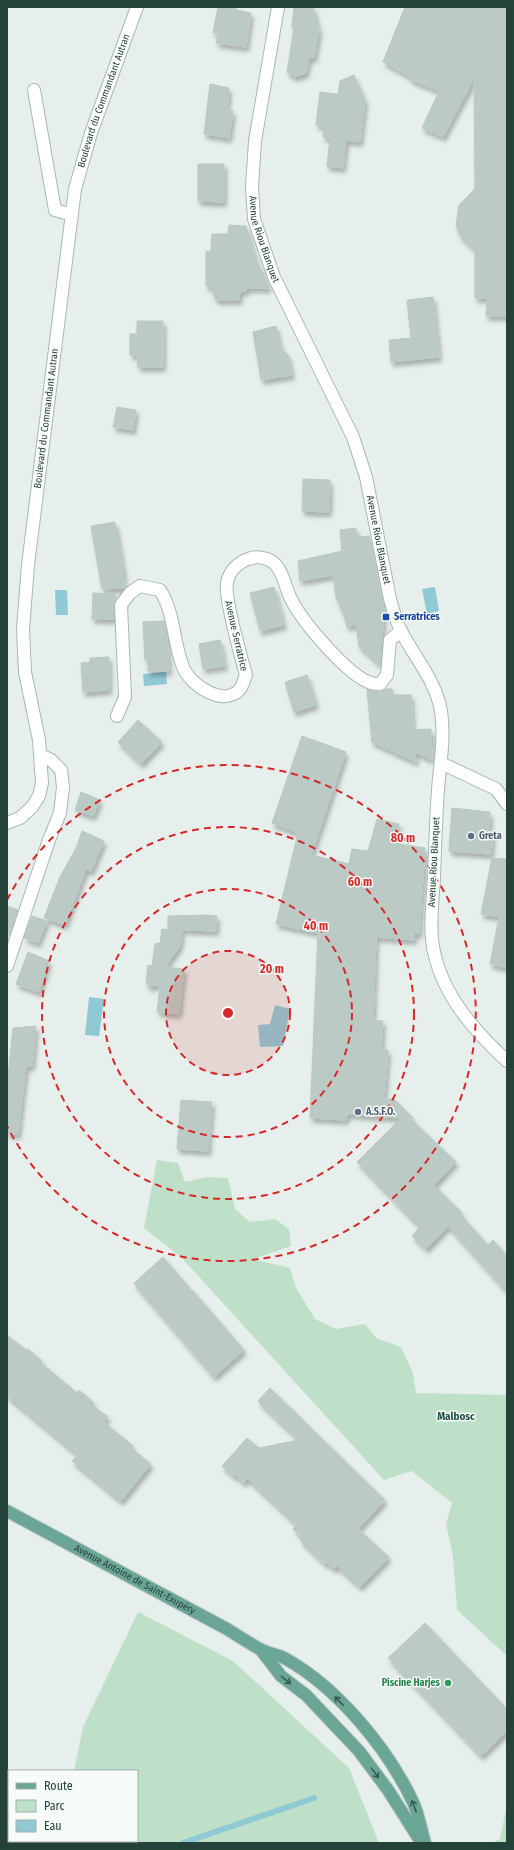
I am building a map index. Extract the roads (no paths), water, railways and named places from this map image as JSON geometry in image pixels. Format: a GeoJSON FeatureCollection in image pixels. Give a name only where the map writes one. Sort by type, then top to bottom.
{"type":"FeatureCollection","features":[{"type":"Feature","properties":{"kind":"main road","name":"Avenue Antoine de Saint-Exupéry"},"geometry":{"type":"LineString","coordinates":[[7,1511],[227,1629],[261,1650],[285,1658],[308,1674],[333,1694],[356,1719],[392,1767],[413,1803],[425,1843]]}},
{"type":"Feature","properties":{"kind":"main road","name":"Avenue Antoine de Saint-Exupéry"},"geometry":{"type":"LineString","coordinates":[[261,1650],[281,1676],[306,1695],[359,1751],[388,1790],[422,1843]]}},
{"type":"Feature","properties":{"kind":"street","name":"Boulevard du Commandant Autran"},"geometry":{"type":"LineString","coordinates":[[7,823],[20,818],[32,807],[39,796],[42,783],[41,755],[25,672],[23,629],[29,557],[75,189],[91,133],[137,7]]}},
{"type":"Feature","properties":{"kind":"street","name":"Avenue Riou Blanquet"},"geometry":{"type":"LineString","coordinates":[[278,7],[255,141],[252,187],[254,219],[274,277],[353,437],[366,477],[390,600],[401,631],[433,684],[441,710],[443,732],[431,918],[432,941],[438,966],[456,1004],[486,1041],[507,1061]]}},
{"type":"Feature","properties":{"kind":"street"},"geometry":{"type":"LineString","coordinates":[[34,90],[55,210],[72,215]]}},
{"type":"Feature","properties":{"kind":"street","name":"Avenue Serratrice"},"geometry":{"type":"LineString","coordinates":[[117,716],[125,697],[121,623],[122,605],[130,593],[140,586],[160,590],[167,601],[183,666],[189,678],[197,686],[222,696],[234,694],[241,688],[246,674],[226,591],[230,574],[238,564],[257,556],[273,562],[280,572],[292,601],[309,625],[344,665],[372,684],[380,684],[386,675],[390,640],[401,631]]}},
{"type":"Feature","properties":{"kind":"street"},"geometry":{"type":"LineString","coordinates":[[7,966],[48,840],[60,813],[64,787],[61,770],[51,760],[41,755]]}},
{"type":"Feature","properties":{"kind":"street"},"geometry":{"type":"LineString","coordinates":[[441,762],[496,789],[507,804]]}},
{"type":"Feature","properties":{"kind":"water"},"geometry":{"type":"Polygon","coordinates":[[[435,587],[439,611],[427,614],[422,589],[435,587]]]}},
{"type":"Feature","properties":{"kind":"water"},"geometry":{"type":"Polygon","coordinates":[[[55,590],[67,590],[68,615],[56,615],[55,590]]]}},
{"type":"Feature","properties":{"kind":"water"},"geometry":{"type":"Polygon","coordinates":[[[166,672],[167,684],[144,686],[143,674],[166,672]]]}},
{"type":"Feature","properties":{"kind":"water"},"geometry":{"type":"Polygon","coordinates":[[[89,997],[104,999],[99,1036],[85,1035],[89,997]]]}},
{"type":"Feature","properties":{"kind":"water"},"geometry":{"type":"Polygon","coordinates":[[[275,1005],[290,1009],[283,1046],[260,1047],[258,1025],[270,1024],[275,1005]]]}},
{"type":"Feature","properties":{"kind":"waterway"},"geometry":{"type":"LineString","coordinates":[[183,1843],[314,1798]]}},
{"type":"Feature","properties":{"kind":"place","name":"Serratrices"},"geometry":{"type":"Point","coordinates":[386,617]}},
{"type":"Feature","properties":{"kind":"place","name":"Greta"},"geometry":{"type":"Point","coordinates":[471,836]}},
{"type":"Feature","properties":{"kind":"place","name":"A.S.F.O."},"geometry":{"type":"Point","coordinates":[358,1112]}},
{"type":"Feature","properties":{"kind":"place","name":"Piscine Harjes"},"geometry":{"type":"Point","coordinates":[448,1683]}},
{"type":"Feature","properties":{"kind":"district","name":"Malbosc"},"geometry":{"type":"Point","coordinates":[456,1416]}}]}
